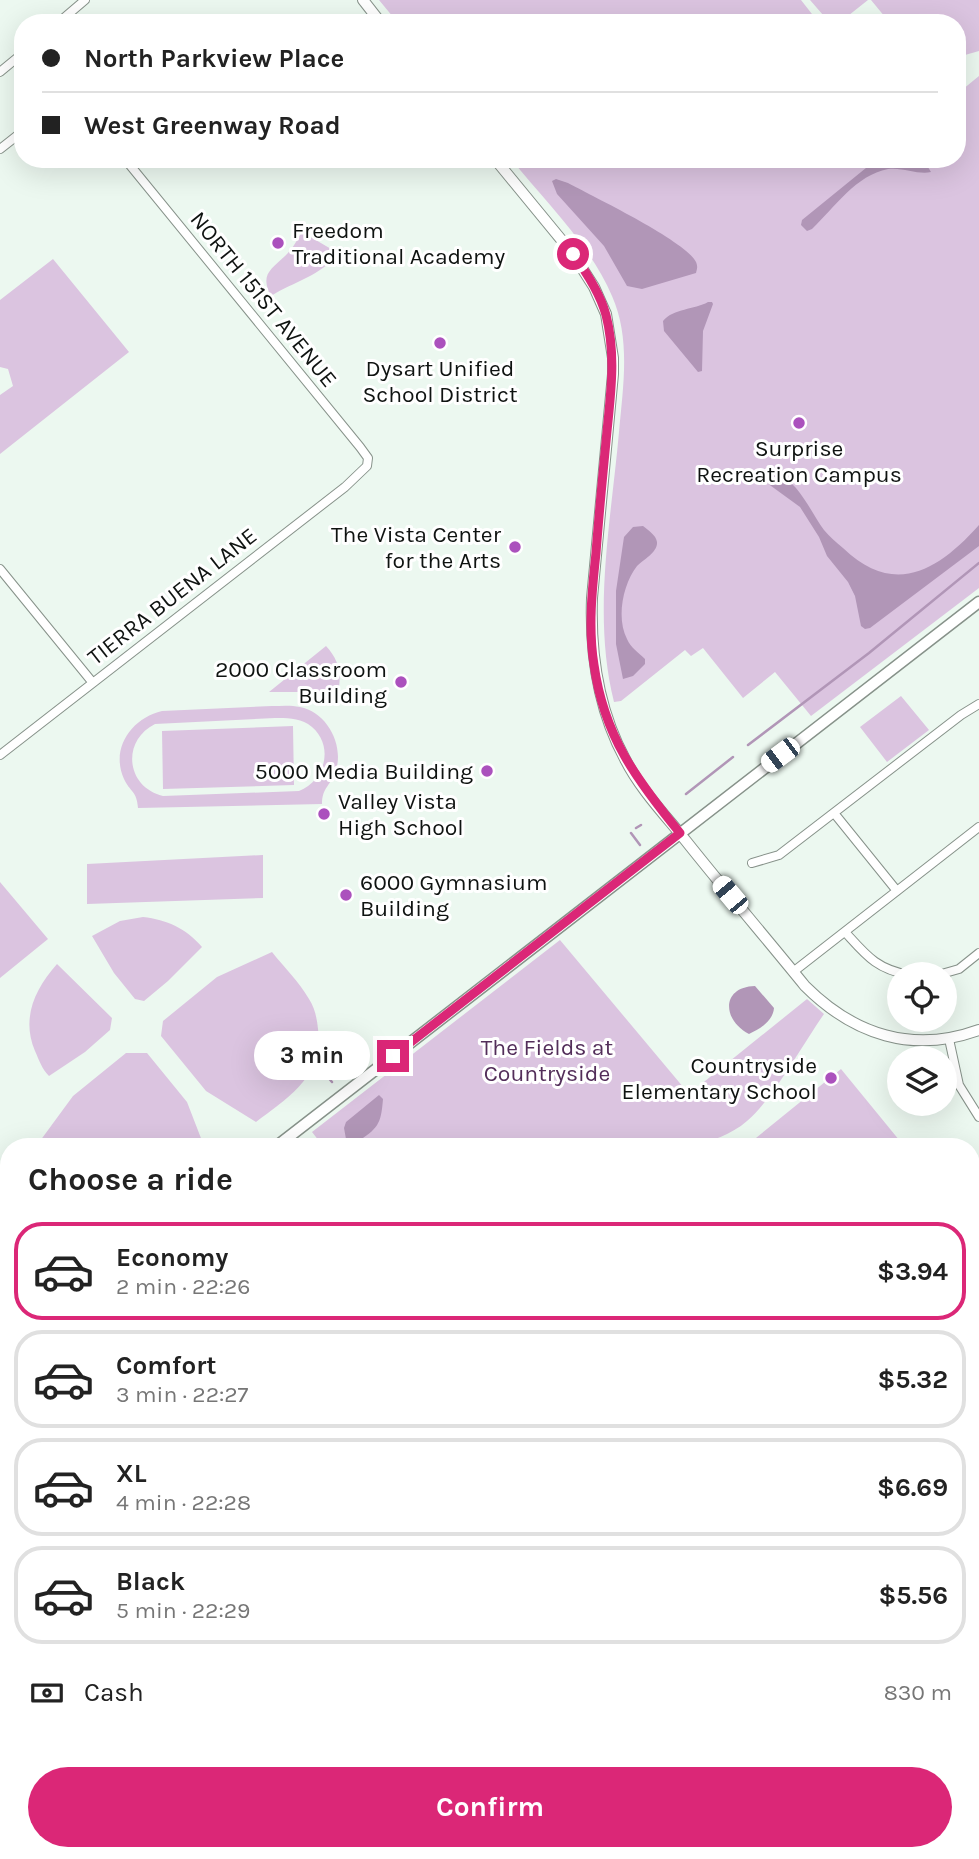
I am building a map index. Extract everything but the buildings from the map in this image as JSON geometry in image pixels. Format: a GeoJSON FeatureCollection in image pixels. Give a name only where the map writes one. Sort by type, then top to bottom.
{"type":"FeatureCollection","features":[{"type":"Feature","properties":{"kind":"main road"},"geometry":{"type":"LineString","coordinates":[[287,1138],[979,601]]}},
{"type":"Feature","properties":{"kind":"street"},"geometry":{"type":"LineString","coordinates":[[69,14],[85,0]]}},
{"type":"Feature","properties":{"kind":"street"},"geometry":{"type":"LineString","coordinates":[[363,0],[375,14]]}},
{"type":"Feature","properties":{"kind":"street"},"geometry":{"type":"LineString","coordinates":[[0,72],[14,60]]}},
{"type":"Feature","properties":{"kind":"street"},"geometry":{"type":"LineString","coordinates":[[0,149],[14,138]]}},
{"type":"Feature","properties":{"kind":"street","name":"NORTH 151ST AVENUE"},"geometry":{"type":"LineString","coordinates":[[132,168],[368,457],[367,466]]}},
{"type":"Feature","properties":{"kind":"street"},"geometry":{"type":"LineString","coordinates":[[502,168],[585,271],[606,314],[613,374],[592,598],[593,665],[607,720],[625,760],[641,786],[793,972],[821,1002],[860,1027],[899,1038],[948,1038],[979,1030]]}},
{"type":"Feature","properties":{"kind":"street","name":"TIERRA BUENA LANE"},"geometry":{"type":"LineString","coordinates":[[0,755],[345,486],[367,466]]}},
{"type":"Feature","properties":{"kind":"street"},"geometry":{"type":"LineString","coordinates":[[0,569],[93,683]]}},
{"type":"Feature","properties":{"kind":"street"},"geometry":{"type":"LineString","coordinates":[[752,863],[779,855],[979,704]]}},
{"type":"Feature","properties":{"kind":"street"},"geometry":{"type":"LineString","coordinates":[[834,813],[897,891]]}},
{"type":"Feature","properties":{"kind":"street"},"geometry":{"type":"LineString","coordinates":[[793,972],[979,827]]}},
{"type":"Feature","properties":{"kind":"street"},"geometry":{"type":"LineString","coordinates":[[845,932],[873,963],[887,969]]}},
{"type":"Feature","properties":{"kind":"street"},"geometry":{"type":"LineString","coordinates":[[957,970],[979,954]]}},
{"type":"Feature","properties":{"kind":"street"},"geometry":{"type":"LineString","coordinates":[[948,1038],[959,1085],[979,1117]]}},
{"type":"Feature","properties":{"kind":"green space"},"geometry":{"type":"Polygon","coordinates":[[[379,0],[801,0],[812,14],[391,14],[379,0]]]}},
{"type":"Feature","properties":{"kind":"green space"},"geometry":{"type":"Polygon","coordinates":[[[810,0],[868,0],[850,14],[822,14],[810,0]]]}},
{"type":"Feature","properties":{"kind":"green space"},"geometry":{"type":"Polygon","coordinates":[[[871,0],[979,0],[979,51],[966,55],[966,14],[883,14],[871,0]]]}},
{"type":"Feature","properties":{"kind":"green space","name":"Surprise Recreation Campus"},"geometry":{"type":"Polygon","coordinates":[[[979,76],[979,588],[811,716],[775,672],[743,698],[703,648],[691,656],[685,650],[621,701],[614,702],[604,635],[604,602],[608,534],[624,381],[622,329],[612,296],[592,259],[519,168],[966,168],[966,87],[979,76]]]}},
{"type":"Feature","properties":{"kind":"green space"},"geometry":{"type":"Polygon","coordinates":[[[302,232],[338,253],[316,273],[271,296],[266,283],[268,273],[290,251],[302,232]]]}},
{"type":"Feature","properties":{"kind":"green space"},"geometry":{"type":"Polygon","coordinates":[[[53,259],[129,352],[0,454],[0,395],[13,386],[8,369],[0,367],[0,300],[53,259]]]}},
{"type":"Feature","properties":{"kind":"green space"},"geometry":{"type":"Polygon","coordinates":[[[326,646],[338,668],[338,692],[269,692],[326,646]]]}},
{"type":"Feature","properties":{"kind":"green space"},"geometry":{"type":"Polygon","coordinates":[[[901,696],[929,730],[887,762],[860,727],[901,696]]]}},
{"type":"Feature","properties":{"kind":"green space"},"geometry":{"type":"Polygon","coordinates":[[[286,706],[310,710],[318,715],[331,731],[338,750],[336,770],[323,794],[322,804],[138,808],[136,798],[120,767],[122,746],[133,727],[141,720],[162,711],[286,706]],[[296,719],[155,724],[137,741],[132,763],[135,774],[151,791],[163,796],[299,791],[309,786],[321,770],[324,760],[322,741],[308,724],[296,719]]]}},
{"type":"Feature","properties":{"kind":"green space"},"geometry":{"type":"Polygon","coordinates":[[[293,726],[294,785],[163,789],[162,731],[293,726]]]}},
{"type":"Feature","properties":{"kind":"green space"},"geometry":{"type":"Polygon","coordinates":[[[263,855],[263,898],[87,904],[87,864],[263,855]]]}},
{"type":"Feature","properties":{"kind":"green space"},"geometry":{"type":"Polygon","coordinates":[[[0,882],[48,939],[0,978],[0,882]]]}},
{"type":"Feature","properties":{"kind":"green space"},"geometry":{"type":"Polygon","coordinates":[[[143,917],[176,926],[202,947],[144,1001],[135,999],[114,973],[92,936],[120,921],[143,917]]]}},
{"type":"Feature","properties":{"kind":"green space","name":"The Fields at Countryside"},"geometry":{"type":"Polygon","coordinates":[[[560,940],[689,1094],[807,999],[824,1014],[757,1111],[741,1126],[719,1138],[317,1138],[312,1132],[560,940]]]}},
{"type":"Feature","properties":{"kind":"green space"},"geometry":{"type":"Polygon","coordinates":[[[272,952],[311,1002],[317,1021],[319,1045],[316,1060],[302,1084],[256,1122],[206,1091],[161,1036],[163,1021],[217,977],[272,952]]]}},
{"type":"Feature","properties":{"kind":"green space"},"geometry":{"type":"Polygon","coordinates":[[[57,964],[112,1018],[110,1030],[85,1052],[49,1076],[35,1051],[29,1027],[32,1004],[42,984],[57,964]]]}},
{"type":"Feature","properties":{"kind":"green space"},"geometry":{"type":"Polygon","coordinates":[[[126,1053],[147,1053],[187,1102],[201,1138],[42,1138],[73,1096],[126,1053]]]}},
{"type":"Feature","properties":{"kind":"green space"},"geometry":{"type":"Polygon","coordinates":[[[841,1069],[897,1138],[756,1138],[841,1069]]]}},
{"type":"Feature","properties":{"kind":"shaded area"},"geometry":{"type":"Polygon","coordinates":[[[866,168],[929,168],[931,172],[888,169],[876,172],[847,193],[812,229],[807,231],[801,225],[802,220],[866,168]]]}},
{"type":"Feature","properties":{"kind":"shaded area"},"geometry":{"type":"Polygon","coordinates":[[[556,179],[616,208],[675,243],[696,262],[696,273],[642,289],[627,286],[604,246],[557,194],[552,181],[556,179]]]}},
{"type":"Feature","properties":{"kind":"shaded area"},"geometry":{"type":"Polygon","coordinates":[[[708,302],[713,304],[703,331],[702,371],[698,372],[664,331],[663,321],[678,311],[708,302]]]}},
{"type":"Feature","properties":{"kind":"shaded area"},"geometry":{"type":"Polygon","coordinates":[[[776,473],[798,490],[831,537],[862,563],[880,572],[915,572],[931,565],[948,555],[979,525],[979,546],[870,628],[865,629],[861,626],[855,596],[848,582],[827,556],[819,537],[800,507],[767,483],[770,474],[776,473]]]}},
{"type":"Feature","properties":{"kind":"shaded area"},"geometry":{"type":"Polygon","coordinates":[[[643,526],[655,537],[657,546],[632,573],[625,591],[622,621],[627,639],[645,659],[645,664],[633,676],[623,679],[616,644],[616,591],[624,537],[633,527],[643,526]]]}},
{"type":"Feature","properties":{"kind":"shaded area"},"geometry":{"type":"Polygon","coordinates":[[[755,986],[774,1008],[769,1021],[749,1034],[734,1021],[729,1005],[736,992],[755,986]]]}},
{"type":"Feature","properties":{"kind":"shaded area"},"geometry":{"type":"Polygon","coordinates":[[[379,1095],[383,1099],[377,1125],[362,1138],[346,1138],[346,1122],[379,1095]]]}},
{"type":"Feature","properties":{"kind":"waterway"},"geometry":{"type":"LineString","coordinates":[[748,745],[869,653],[979,563]]}},
{"type":"Feature","properties":{"kind":"waterway"},"geometry":{"type":"LineString","coordinates":[[686,794],[733,757]]}},
{"type":"Feature","properties":{"kind":"waterway"},"geometry":{"type":"LineString","coordinates":[[636,828],[641,825]]}},
{"type":"Feature","properties":{"kind":"waterway"},"geometry":{"type":"LineString","coordinates":[[631,833],[640,845]]}},
{"type":"Feature","properties":{"kind":"waterway"},"geometry":{"type":"LineString","coordinates":[[322,1070],[332,1082]]}},
{"type":"Feature","properties":{"kind":"place","name":"Freedom Traditional Academy"},"geometry":{"type":"Point","coordinates":[278,243]}},
{"type":"Feature","properties":{"kind":"place","name":"Dysart Unified School District"},"geometry":{"type":"Point","coordinates":[440,343]}},
{"type":"Feature","properties":{"kind":"place","name":"Surprise Recreation Campus"},"geometry":{"type":"Point","coordinates":[799,423]}},
{"type":"Feature","properties":{"kind":"place","name":"The Vista Center for the Arts"},"geometry":{"type":"Point","coordinates":[515,547]}},
{"type":"Feature","properties":{"kind":"place","name":"2000 Classroom Building"},"geometry":{"type":"Point","coordinates":[401,682]}},
{"type":"Feature","properties":{"kind":"place","name":"5000 Media Building"},"geometry":{"type":"Point","coordinates":[487,771]}},
{"type":"Feature","properties":{"kind":"place","name":"Valley Vista High School"},"geometry":{"type":"Point","coordinates":[324,814]}},
{"type":"Feature","properties":{"kind":"place","name":"6000 Gymnasium Building"},"geometry":{"type":"Point","coordinates":[346,895]}},
{"type":"Feature","properties":{"kind":"place","name":"Countryside Elementary School"},"geometry":{"type":"Point","coordinates":[831,1078]}},
{"type":"Feature","properties":{"kind":"route"},"geometry":{"type":"LineString","coordinates":[[393,1056],[680,833],[641,786],[625,760],[607,720],[593,665],[592,598],[613,358],[606,314],[594,287],[573,254]]}}]}
